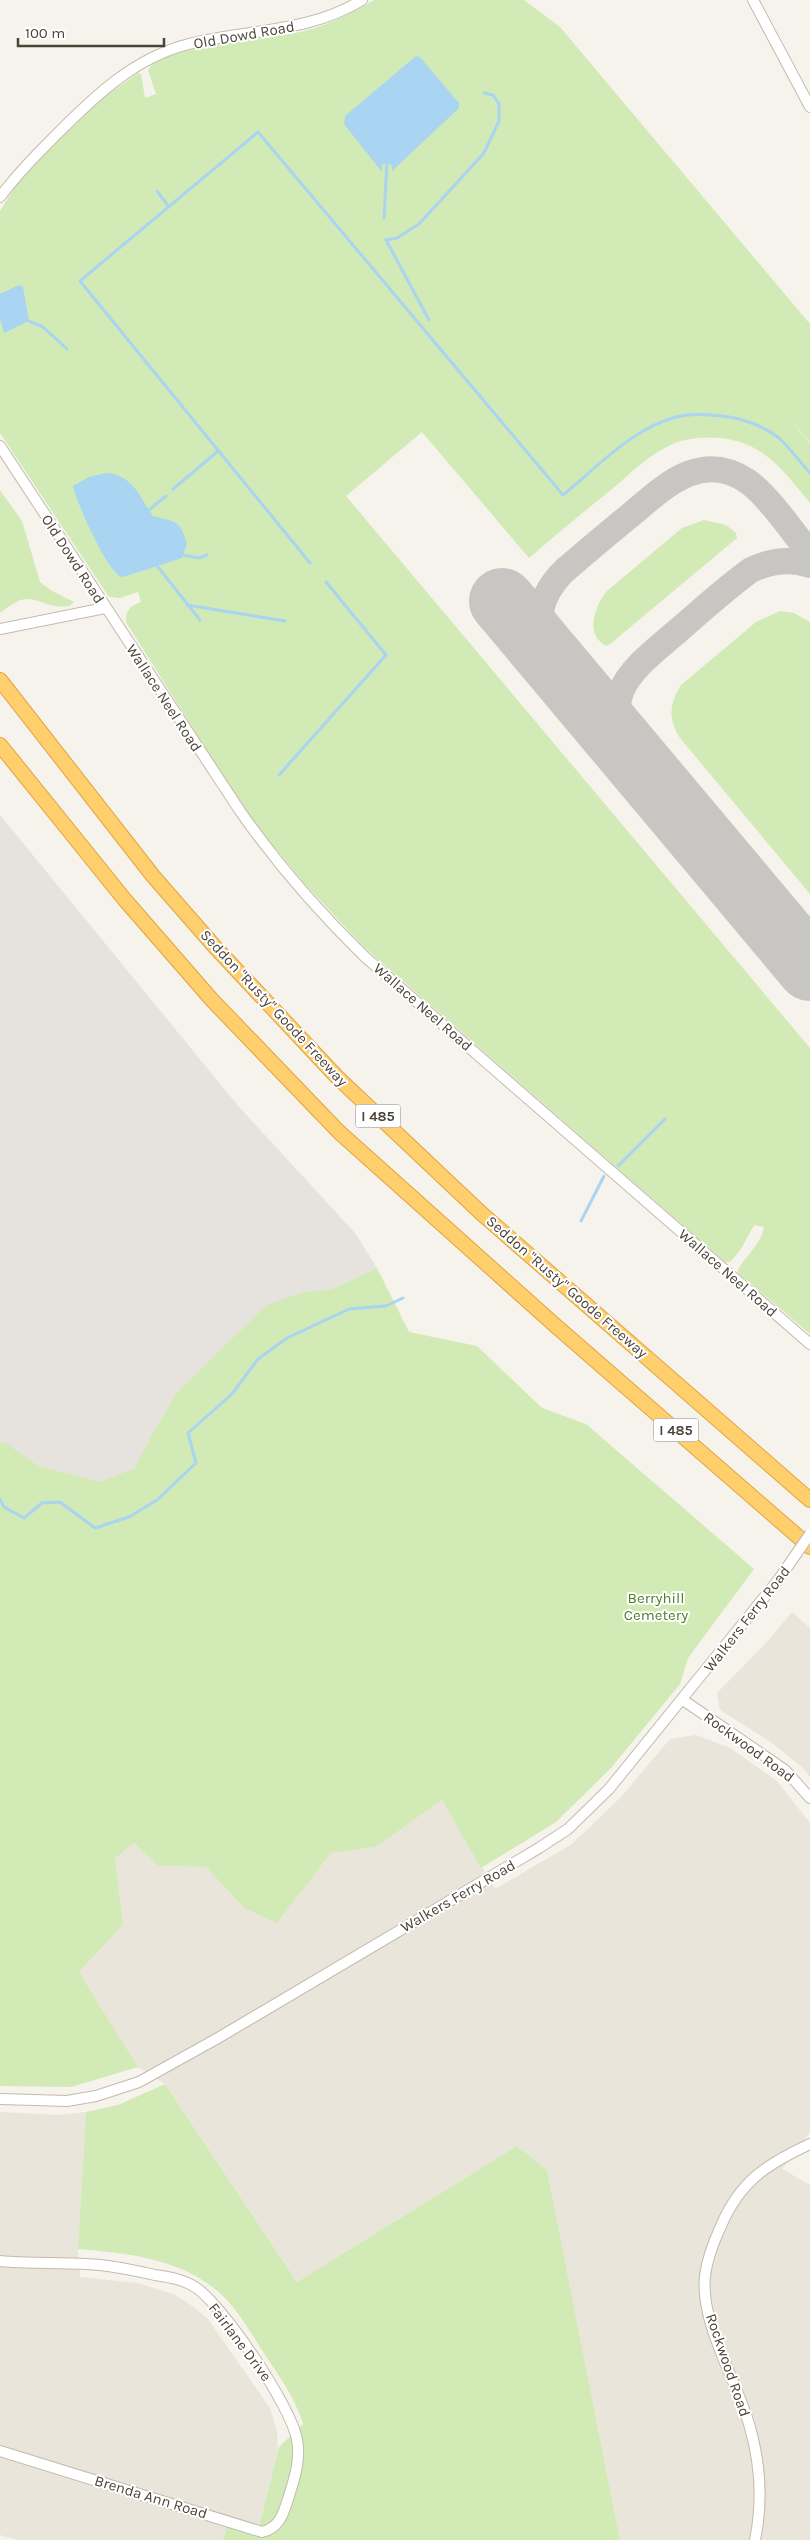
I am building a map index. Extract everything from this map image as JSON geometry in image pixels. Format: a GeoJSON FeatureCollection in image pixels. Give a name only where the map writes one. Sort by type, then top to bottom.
{"type":"FeatureCollection","features":[{"type":"Feature","properties":{"kind":"highway","name":"Seddon \"Rusty\" Goode Freeway"},"geometry":{"type":"LineString","coordinates":[[0,680],[153,876],[215,947],[338,1077],[481,1213],[810,1500]]}},
{"type":"Feature","properties":{"kind":"highway","name":"I 485"},"geometry":{"type":"LineString","coordinates":[[0,745],[119,893],[212,1000],[339,1132],[542,1314],[810,1548]]}},
{"type":"Feature","properties":{"kind":"street","name":"Old Dowd Road"},"geometry":{"type":"LineString","coordinates":[[0,197],[15,177],[87,104],[119,77],[142,62],[188,44],[298,26],[336,13],[362,0]]}},
{"type":"Feature","properties":{"kind":"street"},"geometry":{"type":"LineString","coordinates":[[753,0],[810,107]]}},
{"type":"Feature","properties":{"kind":"street","name":"Old Dowd Road"},"geometry":{"type":"LineString","coordinates":[[0,446],[105,608],[0,628]]}},
{"type":"Feature","properties":{"kind":"street","name":"Wallace Neel Road"},"geometry":{"type":"LineString","coordinates":[[105,608],[193,743],[259,838],[294,883],[342,934],[364,956],[810,1344]]}},
{"type":"Feature","properties":{"kind":"street","name":"Walkers Ferry Road"},"geometry":{"type":"LineString","coordinates":[[0,2099],[66,2100],[117,2090],[139,2082],[218,2038],[568,1829],[609,1789],[683,1700],[780,1579],[810,1534]]}},
{"type":"Feature","properties":{"kind":"street","name":"Rockwood Road"},"geometry":{"type":"LineString","coordinates":[[683,1700],[785,1770],[810,1798]]}},
{"type":"Feature","properties":{"kind":"street","name":"Rockwood Road"},"geometry":{"type":"LineString","coordinates":[[755,2540],[760,2498],[756,2455],[743,2407],[712,2324],[705,2276],[715,2238],[725,2214],[742,2188],[769,2165],[810,2144]]}},
{"type":"Feature","properties":{"kind":"street","name":"Fairlane Drive"},"geometry":{"type":"LineString","coordinates":[[0,2261],[88,2264],[126,2268],[169,2278],[196,2287],[224,2316],[266,2375],[293,2423],[299,2457],[287,2503]]}},
{"type":"Feature","properties":{"kind":"street","name":"Brenda Ann Road"},"geometry":{"type":"LineString","coordinates":[[0,2452],[260,2536],[279,2524],[287,2503]]}},
{"type":"Feature","properties":{"kind":"shaded area"},"geometry":{"type":"Polygon","coordinates":[[[0,815],[239,1107],[355,1233],[377,1268],[332,1289],[305,1292],[177,1392],[150,1438],[136,1468],[100,1483],[39,1466],[6,1443],[0,1442],[0,815]]]}},
{"type":"Feature","properties":{"kind":"shaded area"},"geometry":{"type":"Polygon","coordinates":[[[792,1612],[810,1628],[810,1777],[802,1767],[769,1741],[720,1710],[717,1693],[766,1643],[792,1612]]]}},
{"type":"Feature","properties":{"kind":"shaded area"},"geometry":{"type":"Polygon","coordinates":[[[696,1735],[730,1748],[777,1781],[810,1823],[810,2132],[782,2169],[810,2185],[810,2540],[620,2540],[547,2170],[517,2146],[297,2282],[165,2084],[138,2067],[79,1972],[123,1925],[115,1857],[134,1843],[158,1866],[206,1867],[244,1908],[277,1922],[331,1853],[376,1847],[442,1800],[495,1889],[572,1844],[621,1797],[670,1739],[696,1735]]]}},
{"type":"Feature","properties":{"kind":"shaded area"},"geometry":{"type":"Polygon","coordinates":[[[0,2112],[58,2115],[86,2112],[78,2249],[80,2277],[138,2283],[173,2294],[194,2307],[208,2319],[270,2408],[277,2431],[278,2451],[257,2535],[227,2528],[223,2540],[18,2540],[0,2535],[0,2112]]]}},
{"type":"Feature","properties":{"kind":"green space"},"geometry":{"type":"Polygon","coordinates":[[[374,0],[524,0],[560,27],[810,324],[810,442],[780,408],[810,443],[810,503],[772,460],[756,449],[738,441],[727,439],[695,438],[675,443],[649,458],[529,558],[422,432],[346,496],[810,1048],[810,1334],[738,1273],[741,1264],[759,1241],[764,1227],[754,1225],[741,1249],[730,1262],[725,1262],[363,946],[304,883],[261,831],[228,784],[126,622],[129,609],[141,602],[138,592],[120,598],[109,597],[0,433],[0,211],[17,184],[99,101],[138,73],[141,74],[145,98],[156,94],[148,70],[158,61],[175,54],[197,49],[308,30],[342,17],[374,0]]]}},
{"type":"Feature","properties":{"kind":"green space"},"geometry":{"type":"Polygon","coordinates":[[[0,490],[22,521],[40,582],[52,591],[74,602],[70,606],[56,606],[24,599],[0,613],[0,490]]]}},
{"type":"Feature","properties":{"kind":"green space"},"geometry":{"type":"Polygon","coordinates":[[[704,520],[726,525],[736,533],[737,538],[610,644],[606,646],[599,641],[593,627],[594,620],[599,604],[607,591],[682,528],[704,520]]]}},
{"type":"Feature","properties":{"kind":"green space"},"geometry":{"type":"Polygon","coordinates":[[[780,611],[794,613],[810,622],[810,894],[680,738],[672,718],[672,705],[681,685],[756,622],[780,611]]]}},
{"type":"Feature","properties":{"kind":"green space","name":"Berryhill Cemetery"},"geometry":{"type":"Polygon","coordinates":[[[377,1268],[409,1332],[477,1346],[542,1408],[586,1424],[754,1569],[688,1658],[680,1684],[611,1768],[556,1822],[481,1868],[442,1800],[376,1847],[331,1853],[277,1923],[244,1908],[206,1867],[158,1866],[134,1843],[115,1858],[123,1925],[79,1972],[138,2067],[71,2087],[0,2086],[0,1442],[6,1443],[39,1466],[100,1482],[135,1468],[177,1392],[267,1305],[305,1292],[332,1289],[377,1268]]]}},
{"type":"Feature","properties":{"kind":"green space"},"geometry":{"type":"Polygon","coordinates":[[[165,2084],[297,2282],[517,2146],[547,2170],[620,2540],[223,2540],[227,2527],[257,2535],[279,2447],[303,2424],[300,2414],[282,2380],[240,2317],[223,2296],[208,2284],[174,2266],[155,2260],[78,2249],[86,2112],[118,2105],[165,2084]]]}},
{"type":"Feature","properties":{"kind":"water"},"geometry":{"type":"Polygon","coordinates":[[[416,56],[420,57],[459,103],[459,108],[392,171],[392,166],[387,162],[382,165],[382,172],[344,124],[345,116],[416,56]]]}},
{"type":"Feature","properties":{"kind":"water"},"geometry":{"type":"Polygon","coordinates":[[[19,285],[23,287],[29,321],[4,333],[0,319],[0,294],[19,285]]]}},
{"type":"Feature","properties":{"kind":"water"},"geometry":{"type":"Polygon","coordinates":[[[106,473],[123,478],[129,482],[153,516],[172,521],[179,526],[187,544],[182,558],[123,577],[117,574],[94,537],[80,507],[73,486],[89,477],[106,473]]]}},
{"type":"Feature","properties":{"kind":"waterway"},"geometry":{"type":"LineString","coordinates":[[429,320],[386,240],[397,238],[419,224],[484,153],[499,121],[499,104],[493,95],[484,93]]}},
{"type":"Feature","properties":{"kind":"waterway"},"geometry":{"type":"LineString","coordinates":[[310,563],[80,281],[258,132],[563,495],[630,439],[660,422],[687,415],[729,417],[759,426],[779,438],[810,473]]}},
{"type":"Feature","properties":{"kind":"waterway"},"geometry":{"type":"LineString","coordinates":[[384,218],[387,162]]}},
{"type":"Feature","properties":{"kind":"waterway"},"geometry":{"type":"LineString","coordinates":[[157,191],[168,206]]}},
{"type":"Feature","properties":{"kind":"waterway"},"geometry":{"type":"LineString","coordinates":[[29,321],[43,327],[67,349]]}},
{"type":"Feature","properties":{"kind":"waterway"},"geometry":{"type":"LineString","coordinates":[[173,489],[218,451]]}},
{"type":"Feature","properties":{"kind":"waterway"},"geometry":{"type":"LineString","coordinates":[[149,510],[166,496]]}},
{"type":"Feature","properties":{"kind":"waterway"},"geometry":{"type":"LineString","coordinates":[[183,555],[199,558],[207,555]]}},
{"type":"Feature","properties":{"kind":"waterway"},"geometry":{"type":"LineString","coordinates":[[158,567],[200,620]]}},
{"type":"Feature","properties":{"kind":"waterway"},"geometry":{"type":"LineString","coordinates":[[279,775],[386,655],[326,582]]}},
{"type":"Feature","properties":{"kind":"waterway"},"geometry":{"type":"LineString","coordinates":[[187,605],[285,621]]}},
{"type":"Feature","properties":{"kind":"waterway"},"geometry":{"type":"LineString","coordinates":[[618,1166],[665,1119]]}},
{"type":"Feature","properties":{"kind":"waterway"},"geometry":{"type":"LineString","coordinates":[[581,1221],[604,1176]]}},
{"type":"Feature","properties":{"kind":"waterway"},"geometry":{"type":"LineString","coordinates":[[0,1499],[4,1507],[24,1518],[42,1503],[60,1502],[95,1528],[129,1517],[157,1500],[196,1463],[188,1433],[232,1394],[258,1359],[287,1338],[349,1309],[386,1306],[403,1298]]}},
{"type":"Feature","properties":{"kind":"taxiway"},"geometry":{"type":"LineString","coordinates":[[552,661],[542,636],[541,613],[543,602],[555,581],[565,570],[654,495],[682,477],[697,471],[713,469],[729,472],[747,481],[772,505],[810,553]]}},
{"type":"Feature","properties":{"kind":"taxiway"},"geometry":{"type":"LineString","coordinates":[[639,765],[626,741],[619,721],[618,703],[623,688],[632,673],[661,645],[751,570],[765,564],[788,561],[810,565]]}},
{"type":"Feature","properties":{"kind":"runway"},"geometry":{"type":"LineString","coordinates":[[502,601],[810,968]]}}]}
